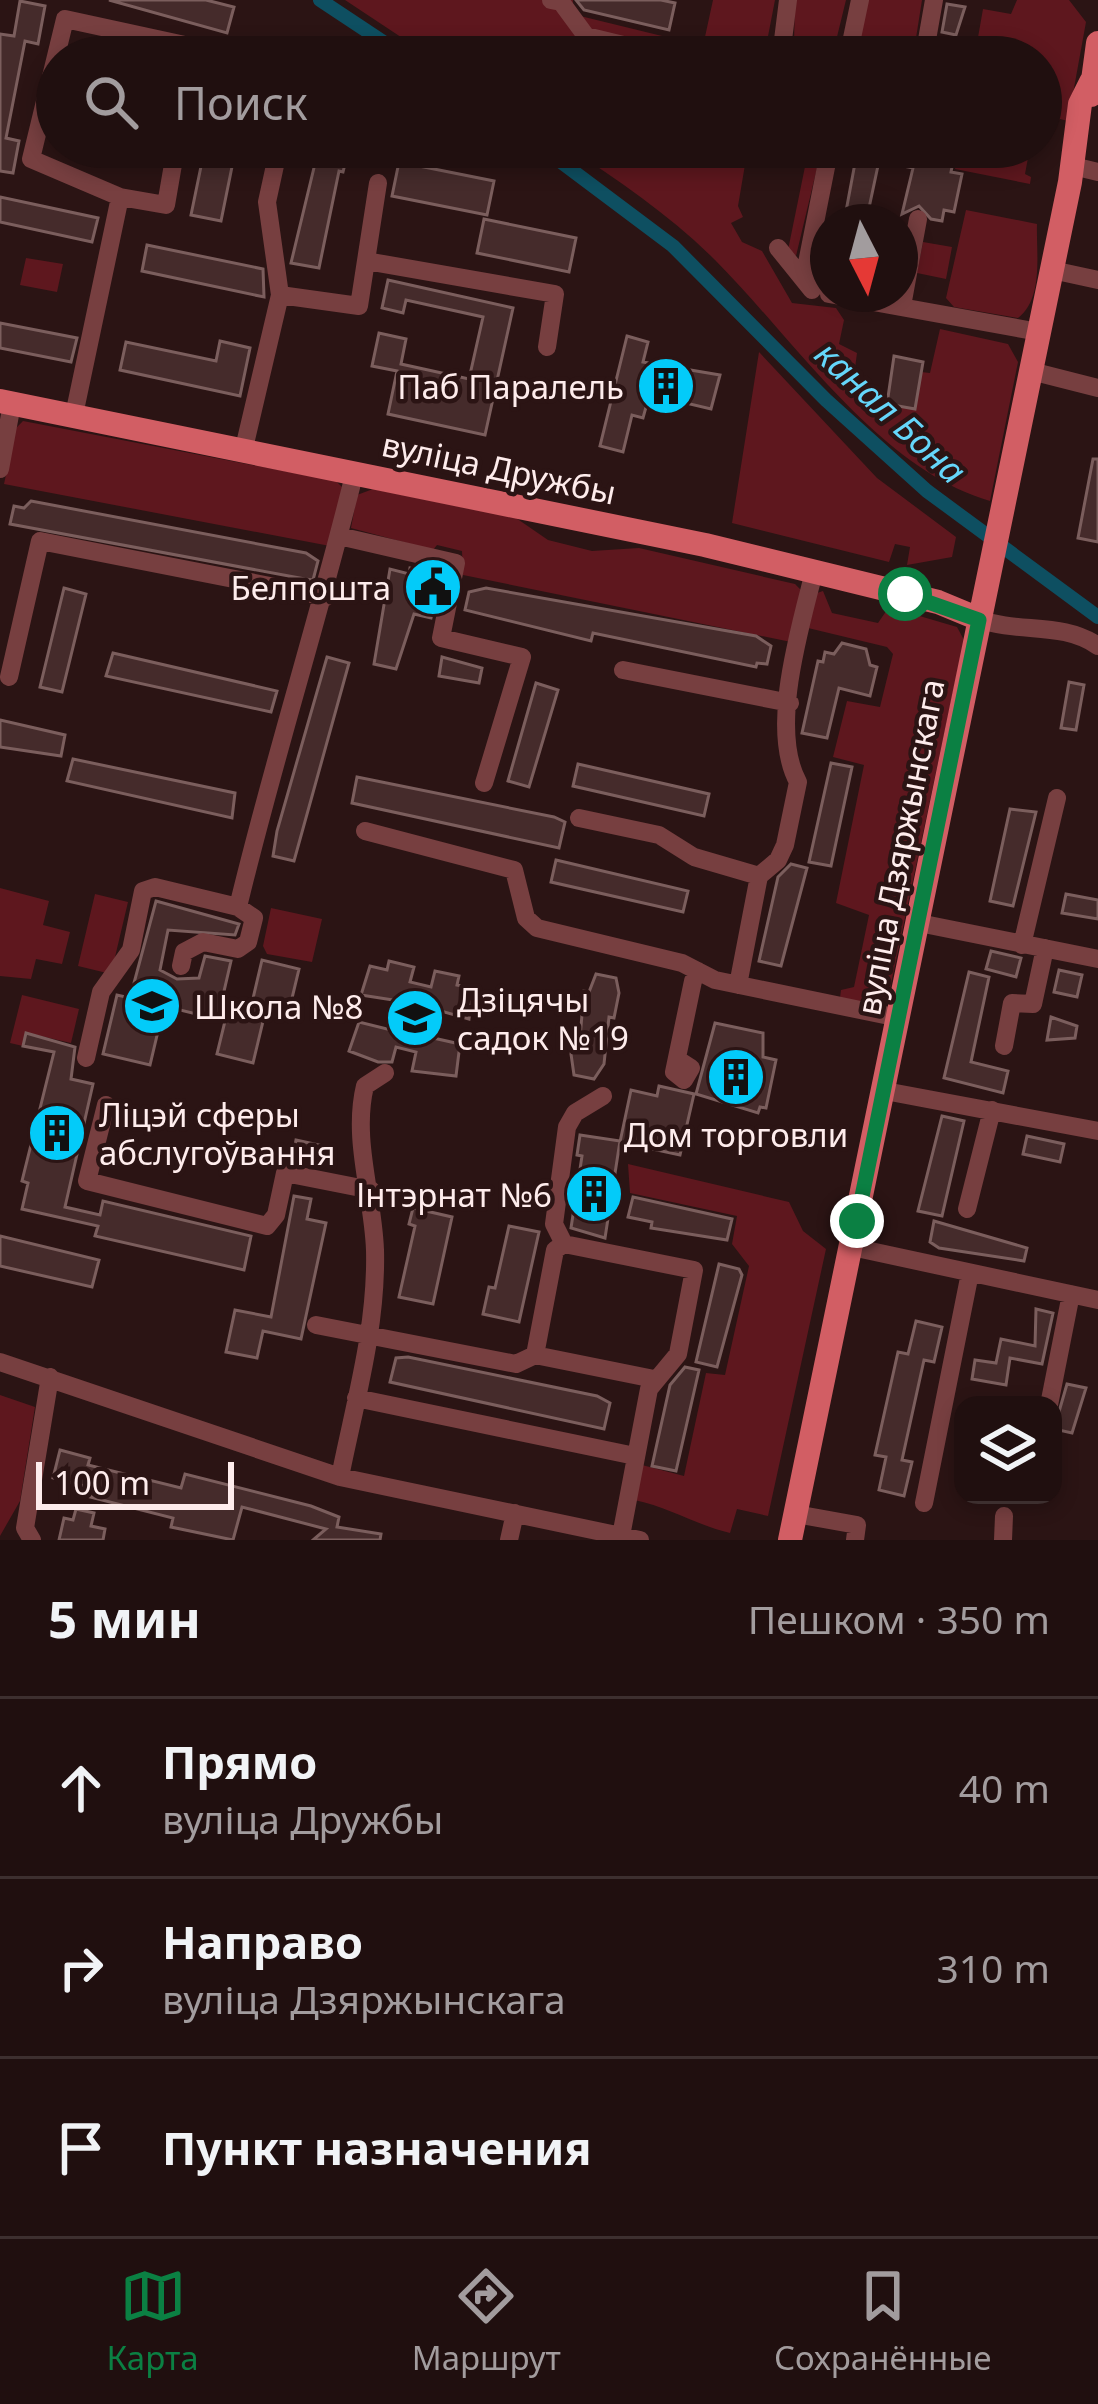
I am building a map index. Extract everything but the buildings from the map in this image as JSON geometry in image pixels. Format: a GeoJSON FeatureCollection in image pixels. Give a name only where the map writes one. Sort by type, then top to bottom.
{"type":"FeatureCollection","features":[{"type":"Feature","properties":{"kind":"main road","name":"вуліца Дзяржынскага"},"geometry":{"type":"LineString","coordinates":[[790,1540],[919,923],[991,624],[988,577],[1052,270],[1086,169],[1084,144],[1098,43]]}},
{"type":"Feature","properties":{"kind":"main road","name":"вуліца Дружбы"},"geometry":{"type":"LineString","coordinates":[[6,403],[355,471],[814,572],[938,602],[991,624]]}},
{"type":"Feature","properties":{"kind":"street"},"geometry":{"type":"LineString","coordinates":[[550,0],[560,2],[586,36]]}},
{"type":"Feature","properties":{"kind":"street"},"geometry":{"type":"LineString","coordinates":[[784,36],[788,0]]}},
{"type":"Feature","properties":{"kind":"street"},"geometry":{"type":"LineString","coordinates":[[850,36],[860,0]]}},
{"type":"Feature","properties":{"kind":"street"},"geometry":{"type":"LineString","coordinates":[[928,36],[934,0]]}},
{"type":"Feature","properties":{"kind":"street"},"geometry":{"type":"LineString","coordinates":[[61,36],[65,19],[143,36]]}},
{"type":"Feature","properties":{"kind":"street"},"geometry":{"type":"LineString","coordinates":[[52,168],[120,197],[166,205],[172,168]]}},
{"type":"Feature","properties":{"kind":"street"},"geometry":{"type":"LineString","coordinates":[[244,448],[280,295],[267,202],[274,168]]}},
{"type":"Feature","properties":{"kind":"street"},"geometry":{"type":"LineString","coordinates":[[819,204],[826,168]]}},
{"type":"Feature","properties":{"kind":"street"},"geometry":{"type":"LineString","coordinates":[[280,295],[359,306],[378,183]]}},
{"type":"Feature","properties":{"kind":"street"},"geometry":{"type":"LineString","coordinates":[[74,415],[120,197]]}},
{"type":"Feature","properties":{"kind":"street"},"geometry":{"type":"LineString","coordinates":[[778,248],[810,280]]}},
{"type":"Feature","properties":{"kind":"street"},"geometry":{"type":"LineString","coordinates":[[366,261],[555,294],[547,347]]}},
{"type":"Feature","properties":{"kind":"street"},"geometry":{"type":"LineString","coordinates":[[1052,270],[1098,280]]}},
{"type":"Feature","properties":{"kind":"street"},"geometry":{"type":"LineString","coordinates":[[918,309],[1039,332]]}},
{"type":"Feature","properties":{"kind":"street"},"geometry":{"type":"LineString","coordinates":[[1031,371],[1098,388]]}},
{"type":"Feature","properties":{"kind":"street"},"geometry":{"type":"LineString","coordinates":[[0,469],[6,403]]}},
{"type":"Feature","properties":{"kind":"street"},"geometry":{"type":"LineString","coordinates":[[238,907],[326,597],[355,471]]}},
{"type":"Feature","properties":{"kind":"street"},"geometry":{"type":"LineString","coordinates":[[339,536],[456,563],[441,638],[522,657],[484,783]]}},
{"type":"Feature","properties":{"kind":"street"},"geometry":{"type":"LineString","coordinates":[[9,677],[40,541],[326,597]]}},
{"type":"Feature","properties":{"kind":"street"},"geometry":{"type":"LineString","coordinates":[[738,985],[759,876],[778,860],[785,845],[798,782],[787,762],[791,663],[814,572]]}},
{"type":"Feature","properties":{"kind":"street"},"geometry":{"type":"LineString","coordinates":[[991,624],[1071,632],[1098,646]]}},
{"type":"Feature","properties":{"kind":"street"},"geometry":{"type":"LineString","coordinates":[[622,670],[790,703]]}},
{"type":"Feature","properties":{"kind":"street"},"geometry":{"type":"LineString","coordinates":[[1022,945],[1058,798]]}},
{"type":"Feature","properties":{"kind":"street"},"geometry":{"type":"LineString","coordinates":[[579,818],[659,835],[694,856],[759,876]]}},
{"type":"Feature","properties":{"kind":"street"},"geometry":{"type":"LineString","coordinates":[[364,831],[514,870],[526,918],[537,928],[738,985],[899,1018]]}},
{"type":"Feature","properties":{"kind":"street"},"geometry":{"type":"LineString","coordinates":[[86,1058],[101,992],[130,950],[143,891],[155,887],[238,907],[254,917],[248,942],[238,949],[203,942],[184,952],[181,966]]}},
{"type":"Feature","properties":{"kind":"street"},"geometry":{"type":"LineString","coordinates":[[919,923],[1098,959]]}},
{"type":"Feature","properties":{"kind":"street"},"geometry":{"type":"LineString","coordinates":[[1004,1046],[1012,1003],[1033,1004],[1045,948]]}},
{"type":"Feature","properties":{"kind":"street"},"geometry":{"type":"LineString","coordinates":[[677,1059],[698,971]]}},
{"type":"Feature","properties":{"kind":"street"},"geometry":{"type":"LineString","coordinates":[[340,1477],[370,1333],[375,1252],[357,1116],[364,1086],[385,1073]]}},
{"type":"Feature","properties":{"kind":"street"},"geometry":{"type":"LineString","coordinates":[[885,1091],[1098,1131]]}},
{"type":"Feature","properties":{"kind":"street"},"geometry":{"type":"LineString","coordinates":[[564,1244],[554,1224],[566,1126],[575,1113],[603,1096]]}},
{"type":"Feature","properties":{"kind":"street"},"geometry":{"type":"LineString","coordinates":[[106,1105],[86,1181],[268,1226],[276,1215],[285,1173],[370,1190]]}},
{"type":"Feature","properties":{"kind":"street"},"geometry":{"type":"LineString","coordinates":[[967,1209],[992,1110]]}},
{"type":"Feature","properties":{"kind":"street"},"geometry":{"type":"LineString","coordinates":[[0,1361],[340,1477],[631,1538],[635,1456],[654,1379],[678,1354],[694,1270],[564,1244],[555,1250],[535,1355]]}},
{"type":"Feature","properties":{"kind":"street"},"geometry":{"type":"LineString","coordinates":[[852,1247],[1098,1300]]}},
{"type":"Feature","properties":{"kind":"street"},"geometry":{"type":"LineString","coordinates":[[924,1503],[970,1273]]}},
{"type":"Feature","properties":{"kind":"street"},"geometry":{"type":"LineString","coordinates":[[1050,1396],[1071,1294]]}},
{"type":"Feature","properties":{"kind":"street"},"geometry":{"type":"LineString","coordinates":[[316,1325],[516,1364],[535,1355],[654,1379]]}},
{"type":"Feature","properties":{"kind":"street"},"geometry":{"type":"LineString","coordinates":[[32,1540],[26,1528],[50,1377]]}},
{"type":"Feature","properties":{"kind":"street"},"geometry":{"type":"LineString","coordinates":[[356,1398],[635,1456]]}},
{"type":"Feature","properties":{"kind":"street"},"geometry":{"type":"LineString","coordinates":[[509,1540],[515,1513]]}},
{"type":"Feature","properties":{"kind":"street"},"geometry":{"type":"LineString","coordinates":[[796,1514],[857,1525],[855,1540]]}},
{"type":"Feature","properties":{"kind":"street"},"geometry":{"type":"LineString","coordinates":[[1003,1540],[1004,1516]]}},
{"type":"Feature","properties":{"kind":"shaded area"},"geometry":{"type":"Polygon","coordinates":[[[345,0],[573,0],[572,14],[662,36],[399,36],[345,0]]]}},
{"type":"Feature","properties":{"kind":"shaded area"},"geometry":{"type":"Polygon","coordinates":[[[713,0],[775,0],[768,36],[705,36],[713,0]]]}},
{"type":"Feature","properties":{"kind":"shaded area"},"geometry":{"type":"Polygon","coordinates":[[[795,0],[846,0],[837,36],[794,36],[795,0]]]}},
{"type":"Feature","properties":{"kind":"shaded area"},"geometry":{"type":"Polygon","coordinates":[[[866,0],[922,0],[916,36],[859,36],[866,0]]]}},
{"type":"Feature","properties":{"kind":"shaded area"},"geometry":{"type":"Polygon","coordinates":[[[1017,0],[1069,0],[1086,22],[1068,121],[1062,120],[1062,36],[978,36],[983,9],[1011,14],[1017,0]]]}},
{"type":"Feature","properties":{"kind":"shaded area"},"geometry":{"type":"Polygon","coordinates":[[[598,168],[744,168],[738,206],[743,217],[731,223],[742,242],[762,251],[792,303],[810,305],[810,312],[839,312],[844,320],[839,344],[857,353],[854,376],[887,404],[915,408],[921,372],[930,373],[940,329],[1008,344],[1018,362],[990,501],[950,485],[875,432],[698,244],[598,168]]]}},
{"type":"Feature","properties":{"kind":"shaded area"},"geometry":{"type":"Polygon","coordinates":[[[805,168],[817,168],[796,256],[788,250],[805,168]]]}},
{"type":"Feature","properties":{"kind":"shaded area"},"geometry":{"type":"Polygon","coordinates":[[[1026,168],[1030,184],[955,169],[1026,168]]]}},
{"type":"Feature","properties":{"kind":"shaded area"},"geometry":{"type":"Polygon","coordinates":[[[966,210],[1037,224],[1035,287],[1018,318],[954,307],[946,298],[966,210]]]}},
{"type":"Feature","properties":{"kind":"shaded area"},"geometry":{"type":"Polygon","coordinates":[[[923,242],[952,247],[946,279],[918,273],[923,242]]]}},
{"type":"Feature","properties":{"kind":"shaded area"},"geometry":{"type":"Polygon","coordinates":[[[26,258],[63,264],[57,292],[20,285],[26,258]]]}},
{"type":"Feature","properties":{"kind":"shaded area"},"geometry":{"type":"Polygon","coordinates":[[[759,352],[877,478],[956,537],[952,557],[907,565],[910,547],[895,544],[889,562],[732,523],[759,352]]]}},
{"type":"Feature","properties":{"kind":"shaded area"},"geometry":{"type":"Polygon","coordinates":[[[23,421],[336,481],[342,487],[330,546],[4,484],[16,428],[23,421]]]}},
{"type":"Feature","properties":{"kind":"shaded area"},"geometry":{"type":"Polygon","coordinates":[[[373,489],[516,518],[548,540],[592,551],[639,548],[795,584],[802,591],[791,642],[463,575],[462,551],[437,545],[433,550],[351,528],[357,495],[373,489]]]}},
{"type":"Feature","properties":{"kind":"shaded area"},"geometry":{"type":"Polygon","coordinates":[[[823,591],[832,613],[878,623],[889,607],[957,627],[964,640],[888,998],[877,1006],[840,998],[841,990],[854,987],[869,915],[836,903],[864,765],[833,757],[847,701],[880,707],[893,654],[887,647],[808,628],[817,593],[823,591]]]}},
{"type":"Feature","properties":{"kind":"shaded area"},"geometry":{"type":"Polygon","coordinates":[[[0,888],[49,901],[43,925],[70,932],[62,964],[36,959],[31,979],[0,976],[0,888]]]}},
{"type":"Feature","properties":{"kind":"shaded area"},"geometry":{"type":"Polygon","coordinates":[[[95,894],[128,902],[111,974],[78,966],[95,894]]]}},
{"type":"Feature","properties":{"kind":"shaded area"},"geometry":{"type":"Polygon","coordinates":[[[271,908],[322,919],[312,962],[267,954],[263,946],[271,908]]]}},
{"type":"Feature","properties":{"kind":"shaded area"},"geometry":{"type":"Polygon","coordinates":[[[22,995],[79,1009],[71,1043],[27,1033],[23,1046],[10,1043],[22,995]]]}},
{"type":"Feature","properties":{"kind":"shaded area"},"geometry":{"type":"Polygon","coordinates":[[[628,1164],[789,1202],[803,1231],[826,1249],[768,1516],[737,1509],[730,1533],[634,1500],[642,1465],[684,1476],[706,1373],[725,1375],[749,1266],[732,1244],[737,1216],[630,1193],[628,1164]]]}},
{"type":"Feature","properties":{"kind":"shaded area"},"geometry":{"type":"Polygon","coordinates":[[[0,1395],[35,1407],[20,1501],[0,1536],[0,1395]]]}},
{"type":"Feature","properties":{"kind":"waterway","name":"канал Бона"},"geometry":{"type":"LineString","coordinates":[[320,0],[374,36]]}},
{"type":"Feature","properties":{"kind":"waterway","name":"канал Бона"},"geometry":{"type":"LineString","coordinates":[[569,168],[673,246],[826,400],[927,491],[1098,617]]}},
{"type":"Feature","properties":{"kind":"place","name":"Паб Паралель"},"geometry":{"type":"Point","coordinates":[666,386]}},
{"type":"Feature","properties":{"kind":"place","name":"Белпошта"},"geometry":{"type":"Point","coordinates":[433,587]}},
{"type":"Feature","properties":{"kind":"place","name":"Школа №8"},"geometry":{"type":"Point","coordinates":[152,1006]}},
{"type":"Feature","properties":{"kind":"place","name":"Дзіцячы садок №19"},"geometry":{"type":"Point","coordinates":[415,1018]}},
{"type":"Feature","properties":{"kind":"place","name":"Дом торговли"},"geometry":{"type":"Point","coordinates":[736,1077]}},
{"type":"Feature","properties":{"kind":"place","name":"Ліцэй сферы абслугоўвання"},"geometry":{"type":"Point","coordinates":[57,1133]}},
{"type":"Feature","properties":{"kind":"place","name":"Інтэрнат №6"},"geometry":{"type":"Point","coordinates":[594,1194]}},
{"type":"Feature","properties":{"kind":"route"},"geometry":{"type":"LineString","coordinates":[[857,1221],[979,620],[905,594]]}}]}
